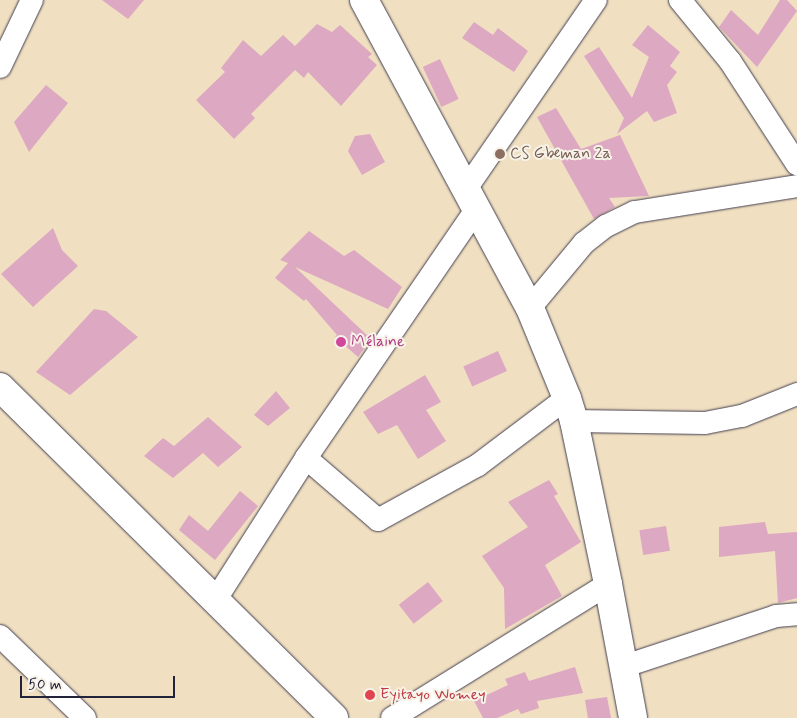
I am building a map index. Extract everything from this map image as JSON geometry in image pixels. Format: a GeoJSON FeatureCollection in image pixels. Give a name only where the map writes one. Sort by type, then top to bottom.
{"type":"FeatureCollection","features":[{"type":"Feature","properties":{"kind":"main road"},"geometry":{"type":"LineString","coordinates":[[364,0],[530,308],[570,410],[625,666],[633,718]]}},
{"type":"Feature","properties":{"kind":"main road"},"geometry":{"type":"LineString","coordinates":[[0,387],[334,718]]}},
{"type":"Feature","properties":{"kind":"street"},"geometry":{"type":"LineString","coordinates":[[0,67],[32,0]]}},
{"type":"Feature","properties":{"kind":"street"},"geometry":{"type":"LineString","coordinates":[[216,599],[596,0]]}},
{"type":"Feature","properties":{"kind":"street"},"geometry":{"type":"LineString","coordinates":[[680,0],[730,61],[797,164]]}},
{"type":"Feature","properties":{"kind":"street"},"geometry":{"type":"LineString","coordinates":[[530,308],[584,243],[606,226],[635,212],[797,186]]}},
{"type":"Feature","properties":{"kind":"street"},"geometry":{"type":"LineString","coordinates":[[306,458],[378,520],[478,465],[570,410],[705,423],[742,416],[797,394]]}},
{"type":"Feature","properties":{"kind":"street"},"geometry":{"type":"LineString","coordinates":[[392,718],[608,584]]}},
{"type":"Feature","properties":{"kind":"street"},"geometry":{"type":"LineString","coordinates":[[625,666],[776,616],[797,614]]}},
{"type":"Feature","properties":{"kind":"street"},"geometry":{"type":"LineString","coordinates":[[0,636],[85,718]]}},
{"type":"Feature","properties":{"kind":"building"},"geometry":{"type":"Polygon","coordinates":[[[102,0],[144,0],[128,19],[102,0]]]}},
{"type":"Feature","properties":{"kind":"building"},"geometry":{"type":"Polygon","coordinates":[[[780,0],[787,0],[797,11],[757,67],[719,27],[731,10],[758,35],[780,0]]]}},
{"type":"Feature","properties":{"kind":"building"},"geometry":{"type":"Polygon","coordinates":[[[474,22],[493,35],[498,28],[528,51],[514,72],[462,38],[474,22]]]}},
{"type":"Feature","properties":{"kind":"building"},"geometry":{"type":"Polygon","coordinates":[[[317,24],[332,32],[340,25],[372,54],[368,57],[377,65],[341,106],[308,72],[304,78],[295,70],[251,114],[255,118],[234,139],[196,100],[225,72],[221,68],[243,40],[261,56],[283,35],[295,46],[317,24]]]}},
{"type":"Feature","properties":{"kind":"building"},"geometry":{"type":"Polygon","coordinates":[[[648,25],[680,52],[670,66],[677,72],[667,85],[677,113],[654,122],[647,111],[617,134],[624,118],[584,56],[599,47],[632,98],[649,57],[632,45],[648,25]]]}},
{"type":"Feature","properties":{"kind":"building"},"geometry":{"type":"Polygon","coordinates":[[[440,59],[459,99],[441,107],[423,67],[440,59]]]}},
{"type":"Feature","properties":{"kind":"building"},"geometry":{"type":"Polygon","coordinates":[[[46,85],[68,103],[29,152],[14,122],[46,85]]]}},
{"type":"Feature","properties":{"kind":"building"},"geometry":{"type":"Polygon","coordinates":[[[556,108],[581,149],[620,135],[649,196],[609,198],[615,207],[594,219],[537,117],[556,108]]]}},
{"type":"Feature","properties":{"kind":"building"},"geometry":{"type":"Polygon","coordinates":[[[370,134],[385,162],[362,175],[348,151],[355,136],[370,134]]]}},
{"type":"Feature","properties":{"kind":"building"},"geometry":{"type":"Polygon","coordinates":[[[53,228],[62,250],[78,266],[33,307],[1,274],[53,228]]]}},
{"type":"Feature","properties":{"kind":"building"},"geometry":{"type":"Polygon","coordinates":[[[309,231],[344,256],[354,250],[402,287],[388,309],[295,267],[371,339],[358,357],[335,337],[337,335],[306,299],[304,301],[275,278],[288,263],[280,260],[309,231]]]}},
{"type":"Feature","properties":{"kind":"building"},"geometry":{"type":"Polygon","coordinates":[[[94,309],[106,311],[138,337],[70,395],[36,372],[94,309]]]}},
{"type":"Feature","properties":{"kind":"building"},"geometry":{"type":"Polygon","coordinates":[[[498,351],[507,371],[472,387],[463,366],[498,351]]]}},
{"type":"Feature","properties":{"kind":"building"},"geometry":{"type":"Polygon","coordinates":[[[425,375],[441,402],[426,410],[446,441],[418,459],[397,425],[378,434],[363,412],[425,375]]]}},
{"type":"Feature","properties":{"kind":"building"},"geometry":{"type":"Polygon","coordinates":[[[276,391],[290,408],[268,426],[254,415],[276,391]]]}},
{"type":"Feature","properties":{"kind":"building"},"geometry":{"type":"Polygon","coordinates":[[[208,417],[242,447],[218,467],[203,453],[173,478],[144,456],[163,438],[174,446],[208,417]]]}},
{"type":"Feature","properties":{"kind":"building"},"geometry":{"type":"Polygon","coordinates":[[[549,480],[558,494],[554,496],[581,542],[545,565],[562,596],[505,629],[504,588],[482,556],[528,527],[508,502],[549,480]]]}},
{"type":"Feature","properties":{"kind":"building"},"geometry":{"type":"Polygon","coordinates":[[[240,491],[258,506],[215,560],[179,530],[189,515],[208,531],[240,491]]]}},
{"type":"Feature","properties":{"kind":"building"},"geometry":{"type":"Polygon","coordinates":[[[765,522],[768,534],[797,532],[797,598],[778,603],[775,551],[719,557],[719,527],[765,522]]]}},
{"type":"Feature","properties":{"kind":"building"},"geometry":{"type":"Polygon","coordinates":[[[666,526],[670,551],[643,555],[639,530],[666,526]]]}},
{"type":"Feature","properties":{"kind":"building"},"geometry":{"type":"Polygon","coordinates":[[[428,582],[443,601],[414,624],[399,605],[428,582]]]}},
{"type":"Feature","properties":{"kind":"building"},"geometry":{"type":"Polygon","coordinates":[[[575,667],[583,693],[537,701],[539,708],[521,714],[518,709],[497,718],[483,718],[474,701],[508,685],[505,679],[525,672],[529,681],[575,667]]]}},
{"type":"Feature","properties":{"kind":"building"},"geometry":{"type":"Polygon","coordinates":[[[607,697],[611,718],[588,718],[585,700],[607,697]]]}},
{"type":"Feature","properties":{"kind":"place","name":"CS Gbeman 2a"},"geometry":{"type":"Point","coordinates":[500,154]}},
{"type":"Feature","properties":{"kind":"place","name":"Mélaine"},"geometry":{"type":"Point","coordinates":[341,342]}},
{"type":"Feature","properties":{"kind":"place","name":"Eyitayo Womey"},"geometry":{"type":"Point","coordinates":[370,695]}}]}
